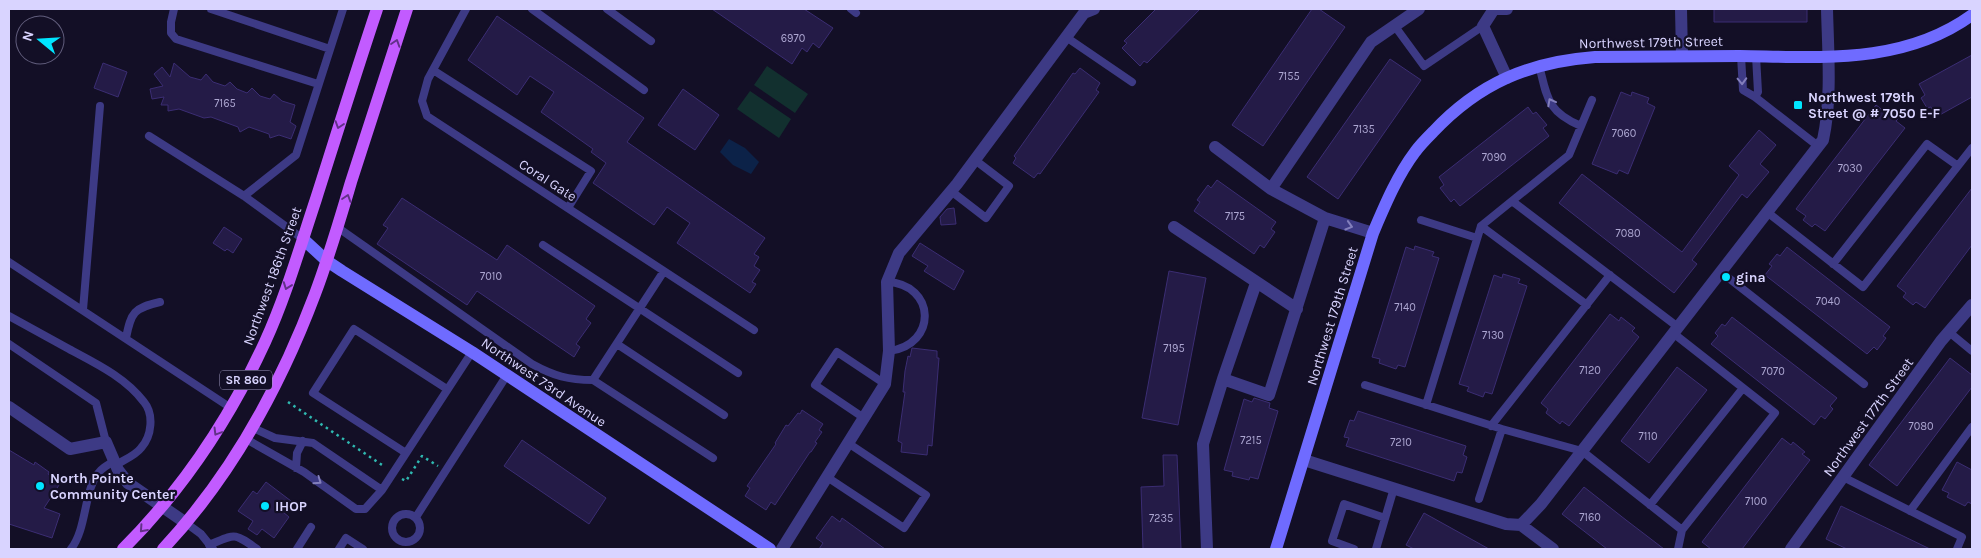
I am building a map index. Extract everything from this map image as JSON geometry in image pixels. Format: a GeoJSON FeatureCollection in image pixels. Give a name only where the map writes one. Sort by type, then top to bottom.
{"type":"FeatureCollection","features":[{"type":"Feature","properties":{"kind":"main road","name":"Northwest 186th Street"},"geometry":{"type":"LineString","coordinates":[[123,549],[162,507],[207,447],[231,408],[272,324],[303,239],[377,9]]}},
{"type":"Feature","properties":{"kind":"main road","name":"SR 860"},"geometry":{"type":"LineString","coordinates":[[163,549],[186,523],[221,477],[249,433],[297,340],[327,261],[407,9]]}},
{"type":"Feature","properties":{"kind":"street"},"geometry":{"type":"LineString","coordinates":[[782,549],[885,384],[889,350],[887,282],[899,253],[975,160],[1084,12],[1094,9]]}},
{"type":"Feature","properties":{"kind":"street"},"geometry":{"type":"LineString","coordinates":[[1271,189],[1371,42],[1419,9]]}},
{"type":"Feature","properties":{"kind":"street"},"geometry":{"type":"LineString","coordinates":[[1507,9],[1494,9],[1484,26],[1507,78]]}},
{"type":"Feature","properties":{"kind":"street"},"geometry":{"type":"LineString","coordinates":[[1681,9],[1682,56]]}},
{"type":"Feature","properties":{"kind":"street"},"geometry":{"type":"LineString","coordinates":[[1521,525],[1541,504],[1823,140],[1826,125],[1827,9]]}},
{"type":"Feature","properties":{"kind":"street","name":"Northwest 179th Street"},"geometry":{"type":"LineString","coordinates":[[1276,549],[1373,233],[1392,190],[1415,151],[1448,116],[1466,101],[1507,78],[1539,65],[1569,59],[1682,56],[1828,57],[1883,53],[1908,47],[1929,39],[1972,15]]}},
{"type":"Feature","properties":{"kind":"street"},"geometry":{"type":"LineString","coordinates":[[1215,147],[1271,189],[1325,218],[1373,233]]}},
{"type":"Feature","properties":{"kind":"street"},"geometry":{"type":"LineString","coordinates":[[1223,379],[1269,395],[1325,218]]}},
{"type":"Feature","properties":{"kind":"street"},"geometry":{"type":"LineString","coordinates":[[1174,227],[1297,309]]}},
{"type":"Feature","properties":{"kind":"street","name":"Northwest 73rd Avenue"},"geometry":{"type":"LineString","coordinates":[[303,239],[327,261],[472,352],[770,549]]}},
{"type":"Feature","properties":{"kind":"street"},"geometry":{"type":"LineString","coordinates":[[1207,549],[1203,444],[1256,282]]}},
{"type":"Feature","properties":{"kind":"street","name":"Northwest 177th Street"},"geometry":{"type":"LineString","coordinates":[[1793,549],[1949,332],[1972,305]]}},
{"type":"Feature","properties":{"kind":"street"},"geometry":{"type":"LineString","coordinates":[[9,407],[70,449],[106,442],[115,463],[128,483],[186,523]]}},
{"type":"Feature","properties":{"kind":"street"},"geometry":{"type":"LineString","coordinates":[[1304,460],[1506,524],[1521,525],[1552,549]]}},
{"type":"Feature","properties":{"kind":"lane"},"geometry":{"type":"LineString","coordinates":[[174,9],[171,33],[176,39],[318,84]]}},
{"type":"Feature","properties":{"kind":"lane"},"geometry":{"type":"LineString","coordinates":[[211,9],[330,49]]}},
{"type":"Feature","properties":{"kind":"lane"},"geometry":{"type":"LineString","coordinates":[[244,196],[296,155],[343,9]]}},
{"type":"Feature","properties":{"kind":"lane","name":"Coral Gate"},"geometry":{"type":"LineString","coordinates":[[466,9],[428,79],[422,101],[427,116],[754,330]]}},
{"type":"Feature","properties":{"kind":"lane"},"geometry":{"type":"LineString","coordinates":[[532,9],[644,90]]}},
{"type":"Feature","properties":{"kind":"lane"},"geometry":{"type":"LineString","coordinates":[[606,9],[651,41]]}},
{"type":"Feature","properties":{"kind":"lane"},"geometry":{"type":"LineString","coordinates":[[1394,25],[1424,66],[1484,26]]}},
{"type":"Feature","properties":{"kind":"lane"},"geometry":{"type":"LineString","coordinates":[[1066,36],[1132,82]]}},
{"type":"Feature","properties":{"kind":"lane"},"geometry":{"type":"LineString","coordinates":[[1741,56],[1742,90],[1755,97],[1818,146]]}},
{"type":"Feature","properties":{"kind":"lane"},"geometry":{"type":"LineString","coordinates":[[1755,97],[1758,92],[1756,56]]}},
{"type":"Feature","properties":{"kind":"lane"},"geometry":{"type":"LineString","coordinates":[[1539,65],[1552,108],[1566,120],[1581,126]]}},
{"type":"Feature","properties":{"kind":"lane"},"geometry":{"type":"LineString","coordinates":[[433,70],[591,171],[568,208]]}},
{"type":"Feature","properties":{"kind":"lane"},"geometry":{"type":"LineString","coordinates":[[1426,405],[1481,226],[1569,155],[1592,100]]}},
{"type":"Feature","properties":{"kind":"lane"},"geometry":{"type":"LineString","coordinates":[[83,310],[100,106]]}},
{"type":"Feature","properties":{"kind":"lane"},"geometry":{"type":"LineString","coordinates":[[149,136],[244,196],[303,239]]}},
{"type":"Feature","properties":{"kind":"lane"},"geometry":{"type":"LineString","coordinates":[[1833,264],[1927,144],[1958,166]]}},
{"type":"Feature","properties":{"kind":"lane"},"geometry":{"type":"LineString","coordinates":[[1767,212],[1863,287],[1972,148]]}},
{"type":"Feature","properties":{"kind":"lane"},"geometry":{"type":"LineString","coordinates":[[950,191],[986,218],[1009,186],[975,160]]}},
{"type":"Feature","properties":{"kind":"lane"},"geometry":{"type":"LineString","coordinates":[[1512,201],[1610,275],[1775,413],[1682,530],[1678,549]]}},
{"type":"Feature","properties":{"kind":"lane"},"geometry":{"type":"LineString","coordinates":[[1421,220],[1477,238]]}},
{"type":"Feature","properties":{"kind":"lane"},"geometry":{"type":"LineString","coordinates":[[337,226],[532,364],[551,374],[565,378],[593,380],[713,458]]}},
{"type":"Feature","properties":{"kind":"lane"},"geometry":{"type":"LineString","coordinates":[[1481,226],[1587,304]]}},
{"type":"Feature","properties":{"kind":"lane"},"geometry":{"type":"LineString","coordinates":[[543,245],[738,373]]}},
{"type":"Feature","properties":{"kind":"lane"},"geometry":{"type":"LineString","coordinates":[[9,262],[231,408]]}},
{"type":"Feature","properties":{"kind":"lane"},"geometry":{"type":"LineString","coordinates":[[593,380],[664,271]]}},
{"type":"Feature","properties":{"kind":"lane"},"geometry":{"type":"LineString","coordinates":[[1721,272],[1864,384]]}},
{"type":"Feature","properties":{"kind":"lane"},"geometry":{"type":"LineString","coordinates":[[1491,426],[1610,275]]}},
{"type":"Feature","properties":{"kind":"lane"},"geometry":{"type":"LineString","coordinates":[[887,282],[898,282],[909,286],[923,304],[925,315],[924,326],[919,336],[905,347],[889,350]]}},
{"type":"Feature","properties":{"kind":"lane"},"geometry":{"type":"LineString","coordinates":[[126,338],[130,320],[140,307],[160,302]]}},
{"type":"Feature","properties":{"kind":"lane"},"geometry":{"type":"LineString","coordinates":[[9,316],[108,370],[144,402],[149,410],[149,433],[146,442],[140,450],[102,469],[96,478],[81,531],[71,549]]}},
{"type":"Feature","properties":{"kind":"lane"},"geometry":{"type":"LineString","coordinates":[[406,453],[313,393],[354,329],[447,389]]}},
{"type":"Feature","properties":{"kind":"lane"},"geometry":{"type":"LineString","coordinates":[[1949,332],[1972,351]]}},
{"type":"Feature","properties":{"kind":"lane"},"geometry":{"type":"LineString","coordinates":[[9,344],[96,403],[106,442]]}},
{"type":"Feature","properties":{"kind":"lane"},"geometry":{"type":"LineString","coordinates":[[617,344],[724,414]]}},
{"type":"Feature","properties":{"kind":"lane"},"geometry":{"type":"LineString","coordinates":[[249,433],[356,509],[365,509],[382,490],[472,352]]}},
{"type":"Feature","properties":{"kind":"lane"},"geometry":{"type":"LineString","coordinates":[[864,418],[815,385],[837,352],[885,384]]}},
{"type":"Feature","properties":{"kind":"lane"},"geometry":{"type":"LineString","coordinates":[[416,517],[507,375]]}},
{"type":"Feature","properties":{"kind":"lane"},"geometry":{"type":"LineString","coordinates":[[1365,385],[1491,426],[1582,451],[1682,530]]}},
{"type":"Feature","properties":{"kind":"lane"},"geometry":{"type":"LineString","coordinates":[[1650,505],[1743,388]]}},
{"type":"Feature","properties":{"kind":"lane"},"geometry":{"type":"LineString","coordinates":[[1910,511],[1972,427]]}},
{"type":"Feature","properties":{"kind":"lane"},"geometry":{"type":"LineString","coordinates":[[1479,499],[1502,429]]}},
{"type":"Feature","properties":{"kind":"lane"},"geometry":{"type":"LineString","coordinates":[[249,433],[313,443],[382,490]]}},
{"type":"Feature","properties":{"kind":"lane"},"geometry":{"type":"LineString","coordinates":[[296,468],[297,453],[303,441]]}},
{"type":"Feature","properties":{"kind":"lane"},"geometry":{"type":"LineString","coordinates":[[827,477],[904,528],[926,495],[848,443]]}},
{"type":"Feature","properties":{"kind":"lane"},"geometry":{"type":"LineString","coordinates":[[1843,477],[1962,537],[1957,549]]}},
{"type":"Feature","properties":{"kind":"lane"},"geometry":{"type":"LineString","coordinates":[[1376,549],[1394,488]]}},
{"type":"Feature","properties":{"kind":"lane"},"geometry":{"type":"LineString","coordinates":[[1354,549],[1332,541],[1344,504],[1385,518]]}},
{"type":"Feature","properties":{"kind":"lane"},"geometry":{"type":"LineString","coordinates":[[186,523],[201,534],[211,547],[233,535],[238,536],[257,549]]}},
{"type":"Feature","properties":{"kind":"lane"},"geometry":{"type":"LineString","coordinates":[[297,549],[311,527]]}},
{"type":"Feature","properties":{"kind":"lane"},"geometry":{"type":"LineString","coordinates":[[339,549],[346,538],[363,549]]}},
{"type":"Feature","properties":{"kind":"path"},"geometry":{"type":"LineString","coordinates":[[288,402],[406,481],[422,456],[446,470]]}},
{"type":"Feature","properties":{"kind":"green space"},"geometry":{"type":"Polygon","coordinates":[[[767,66],[808,94],[795,113],[754,85],[767,66]]]}},
{"type":"Feature","properties":{"kind":"green space"},"geometry":{"type":"Polygon","coordinates":[[[750,91],[791,119],[779,138],[737,109],[750,91]]]}},
{"type":"Feature","properties":{"kind":"water"},"geometry":{"type":"Polygon","coordinates":[[[729,139],[745,148],[759,162],[751,174],[733,165],[720,152],[729,139]]]}},
{"type":"Feature","properties":{"kind":"building"},"geometry":{"type":"Polygon","coordinates":[[[712,9],[804,9],[833,28],[819,48],[813,43],[807,52],[802,48],[792,64],[712,9]]]}},
{"type":"Feature","properties":{"kind":"building"},"geometry":{"type":"Polygon","coordinates":[[[1156,9],[1200,9],[1147,63],[1144,61],[1140,66],[1122,48],[1127,43],[1124,41],[1156,9]]]}},
{"type":"Feature","properties":{"kind":"building"},"geometry":{"type":"Polygon","coordinates":[[[1312,9],[1319,9],[1345,27],[1263,146],[1232,125],[1312,9]]]}},
{"type":"Feature","properties":{"kind":"building"},"geometry":{"type":"Polygon","coordinates":[[[1714,9],[1807,9],[1807,22],[1714,22],[1714,9]]]}},
{"type":"Feature","properties":{"kind":"building"},"geometry":{"type":"Polygon","coordinates":[[[497,16],[644,118],[627,142],[765,238],[754,254],[759,257],[754,266],[760,270],[752,282],[756,284],[750,293],[677,243],[690,223],[667,207],[654,225],[593,183],[606,163],[591,152],[593,149],[541,112],[554,92],[530,76],[517,95],[468,60],[497,16]]]}},
{"type":"Feature","properties":{"kind":"building"},"geometry":{"type":"Polygon","coordinates":[[[1972,55],[1972,97],[1936,117],[1931,107],[1927,108],[1921,98],[1925,95],[1919,84],[1972,55]]]}},
{"type":"Feature","properties":{"kind":"building"},"geometry":{"type":"Polygon","coordinates":[[[1390,59],[1421,80],[1338,199],[1307,177],[1390,59]]]}},
{"type":"Feature","properties":{"kind":"building"},"geometry":{"type":"Polygon","coordinates":[[[103,63],[127,72],[118,97],[94,88],[103,63]]]}},
{"type":"Feature","properties":{"kind":"building"},"geometry":{"type":"Polygon","coordinates":[[[174,63],[190,77],[201,80],[206,74],[213,82],[225,86],[230,82],[237,89],[247,93],[252,88],[260,96],[270,99],[274,94],[282,101],[295,105],[290,122],[296,126],[291,139],[279,135],[270,138],[269,134],[249,127],[240,132],[238,127],[211,117],[204,118],[179,109],[168,111],[168,105],[161,105],[164,97],[152,99],[150,89],[163,86],[154,74],[162,67],[170,77],[174,63]]]}},
{"type":"Feature","properties":{"kind":"building"},"geometry":{"type":"Polygon","coordinates":[[[1080,68],[1100,83],[1096,90],[1099,92],[1040,174],[1038,173],[1034,178],[1013,163],[1016,158],[1014,156],[1073,73],[1075,74],[1080,68]]]}},
{"type":"Feature","properties":{"kind":"building"},"geometry":{"type":"Polygon","coordinates":[[[683,89],[719,115],[695,150],[658,125],[683,89]]]}},
{"type":"Feature","properties":{"kind":"building"},"geometry":{"type":"Polygon","coordinates":[[[1621,92],[1631,96],[1632,92],[1649,98],[1647,103],[1655,107],[1628,174],[1619,170],[1617,174],[1592,164],[1621,92]]]}},
{"type":"Feature","properties":{"kind":"building"},"geometry":{"type":"Polygon","coordinates":[[[1876,105],[1884,111],[1886,108],[1899,118],[1896,121],[1905,128],[1825,231],[1815,224],[1812,227],[1803,220],[1806,216],[1796,209],[1876,105]]]}},
{"type":"Feature","properties":{"kind":"building"},"geometry":{"type":"Polygon","coordinates":[[[1528,107],[1533,114],[1536,112],[1547,125],[1543,128],[1549,136],[1460,206],[1454,199],[1451,202],[1440,188],[1444,185],[1439,177],[1528,107]]]}},
{"type":"Feature","properties":{"kind":"building"},"geometry":{"type":"Polygon","coordinates":[[[1759,130],[1776,145],[1760,164],[1769,172],[1747,198],[1742,194],[1692,260],[1697,264],[1674,293],[1559,203],[1582,174],[1682,252],[1739,175],[1729,166],[1759,130]]]}},
{"type":"Feature","properties":{"kind":"building"},"geometry":{"type":"Polygon","coordinates":[[[1217,180],[1276,222],[1271,229],[1275,232],[1264,248],[1260,245],[1254,254],[1194,211],[1200,202],[1197,200],[1208,185],[1211,188],[1217,180]]]}},
{"type":"Feature","properties":{"kind":"building"},"geometry":{"type":"Polygon","coordinates":[[[1972,188],[1972,245],[1925,308],[1916,302],[1913,305],[1903,297],[1906,293],[1897,286],[1972,188]]]}},
{"type":"Feature","properties":{"kind":"building"},"geometry":{"type":"Polygon","coordinates":[[[402,198],[497,260],[507,245],[595,306],[586,319],[591,323],[576,344],[580,347],[574,357],[477,291],[467,305],[377,244],[388,228],[383,225],[402,198]]]}},
{"type":"Feature","properties":{"kind":"building"},"geometry":{"type":"Polygon","coordinates":[[[954,208],[956,224],[941,225],[940,217],[947,209],[954,208]]]}},
{"type":"Feature","properties":{"kind":"building"},"geometry":{"type":"Polygon","coordinates":[[[224,227],[242,239],[233,253],[227,249],[225,251],[213,243],[224,227]]]}},
{"type":"Feature","properties":{"kind":"building"},"geometry":{"type":"Polygon","coordinates":[[[920,243],[964,271],[954,290],[924,271],[928,266],[912,256],[920,243]]]}},
{"type":"Feature","properties":{"kind":"building"},"geometry":{"type":"Polygon","coordinates":[[[1415,246],[1434,252],[1432,256],[1439,258],[1405,367],[1398,365],[1396,369],[1379,363],[1380,359],[1372,357],[1406,247],[1414,250],[1415,246]]]}},
{"type":"Feature","properties":{"kind":"building"},"geometry":{"type":"Polygon","coordinates":[[[1787,247],[1890,327],[1883,336],[1886,338],[1877,350],[1874,347],[1867,354],[1765,275],[1772,266],[1769,264],[1777,254],[1780,256],[1787,247]]]}},
{"type":"Feature","properties":{"kind":"building"},"geometry":{"type":"Polygon","coordinates":[[[1169,271],[1206,278],[1178,425],[1142,418],[1169,271]]]}},
{"type":"Feature","properties":{"kind":"building"},"geometry":{"type":"Polygon","coordinates":[[[1503,274],[1520,279],[1518,283],[1527,286],[1492,394],[1485,392],[1483,397],[1467,391],[1469,387],[1459,384],[1494,275],[1502,278],[1503,274]]]}},
{"type":"Feature","properties":{"kind":"building"},"geometry":{"type":"Polygon","coordinates":[[[1610,314],[1619,321],[1621,317],[1635,328],[1632,331],[1639,337],[1569,426],[1562,421],[1560,424],[1546,413],[1548,409],[1541,403],[1610,314]]]}},
{"type":"Feature","properties":{"kind":"building"},"geometry":{"type":"Polygon","coordinates":[[[1732,317],[1837,398],[1830,406],[1833,409],[1825,419],[1821,416],[1814,425],[1711,344],[1718,336],[1715,333],[1722,324],[1725,326],[1732,317]]]}},
{"type":"Feature","properties":{"kind":"building"},"geometry":{"type":"Polygon","coordinates":[[[912,348],[937,351],[937,358],[939,358],[932,446],[928,445],[927,455],[901,452],[902,443],[898,441],[905,392],[903,392],[905,371],[912,348]]]}},
{"type":"Feature","properties":{"kind":"building"},"geometry":{"type":"Polygon","coordinates":[[[1950,358],[1972,375],[1972,387],[1897,486],[1869,465],[1950,358]]]}},
{"type":"Feature","properties":{"kind":"building"},"geometry":{"type":"Polygon","coordinates":[[[1677,367],[1707,390],[1649,463],[1621,441],[1677,367]]]}},
{"type":"Feature","properties":{"kind":"building"},"geometry":{"type":"Polygon","coordinates":[[[1254,398],[1270,403],[1269,408],[1278,411],[1258,479],[1250,477],[1249,480],[1232,476],[1233,472],[1224,470],[1244,399],[1252,402],[1254,398]]]}},
{"type":"Feature","properties":{"kind":"building"},"geometry":{"type":"Polygon","coordinates":[[[802,410],[823,424],[819,430],[822,432],[815,442],[817,443],[775,505],[771,502],[766,510],[745,496],[750,488],[747,486],[776,444],[786,425],[788,426],[802,410]]]}},
{"type":"Feature","properties":{"kind":"building"},"geometry":{"type":"Polygon","coordinates":[[[1358,411],[1466,446],[1463,455],[1467,457],[1462,473],[1457,472],[1454,481],[1346,446],[1349,438],[1344,437],[1350,420],[1354,421],[1358,411]]]}},
{"type":"Feature","properties":{"kind":"building"},"geometry":{"type":"Polygon","coordinates":[[[1782,438],[1791,445],[1793,442],[1805,452],[1802,454],[1810,460],[1742,549],[1711,549],[1702,542],[1782,438]]]}},
{"type":"Feature","properties":{"kind":"building"},"geometry":{"type":"Polygon","coordinates":[[[522,440],[606,498],[589,524],[504,466],[522,440]]]}},
{"type":"Feature","properties":{"kind":"building","name":"North Pointe Community Center"},"geometry":{"type":"Polygon","coordinates":[[[9,450],[34,465],[35,462],[49,472],[48,474],[61,482],[44,508],[60,514],[52,538],[9,524],[9,450]]]}},
{"type":"Feature","properties":{"kind":"building"},"geometry":{"type":"Polygon","coordinates":[[[1163,455],[1177,455],[1181,549],[1143,549],[1141,487],[1164,486],[1163,455]]]}},
{"type":"Feature","properties":{"kind":"building"},"geometry":{"type":"Polygon","coordinates":[[[1957,462],[1972,470],[1972,504],[1968,502],[1965,506],[1947,497],[1949,493],[1942,490],[1957,462]]]}},
{"type":"Feature","properties":{"kind":"building","name":"IHOP"},"geometry":{"type":"Polygon","coordinates":[[[266,482],[291,501],[283,512],[289,517],[274,538],[262,529],[257,535],[248,529],[253,521],[238,511],[253,491],[257,494],[266,482]]]}},
{"type":"Feature","properties":{"kind":"building"},"geometry":{"type":"Polygon","coordinates":[[[1584,487],[1664,549],[1607,549],[1562,514],[1584,487]]]}},
{"type":"Feature","properties":{"kind":"building"},"geometry":{"type":"Polygon","coordinates":[[[1841,506],[1930,549],[1847,549],[1826,539],[1841,506]]]}},
{"type":"Feature","properties":{"kind":"building"},"geometry":{"type":"Polygon","coordinates":[[[1424,513],[1489,549],[1414,549],[1406,545],[1424,513]]]}},
{"type":"Feature","properties":{"kind":"building"},"geometry":{"type":"Polygon","coordinates":[[[832,516],[840,522],[842,518],[885,549],[819,549],[823,543],[816,538],[832,516]]]}},
{"type":"Feature","properties":{"kind":"place","name":"Northwest 179th Street @ # 7050 E-F"},"geometry":{"type":"Point","coordinates":[1798,105]}},
{"type":"Feature","properties":{"kind":"place","name":"gina"},"geometry":{"type":"Point","coordinates":[1726,277]}},
{"type":"Feature","properties":{"kind":"place","name":"North Pointe Community Center"},"geometry":{"type":"Point","coordinates":[40,486]}},
{"type":"Feature","properties":{"kind":"place","name":"IHOP"},"geometry":{"type":"Point","coordinates":[265,506]}}]}
